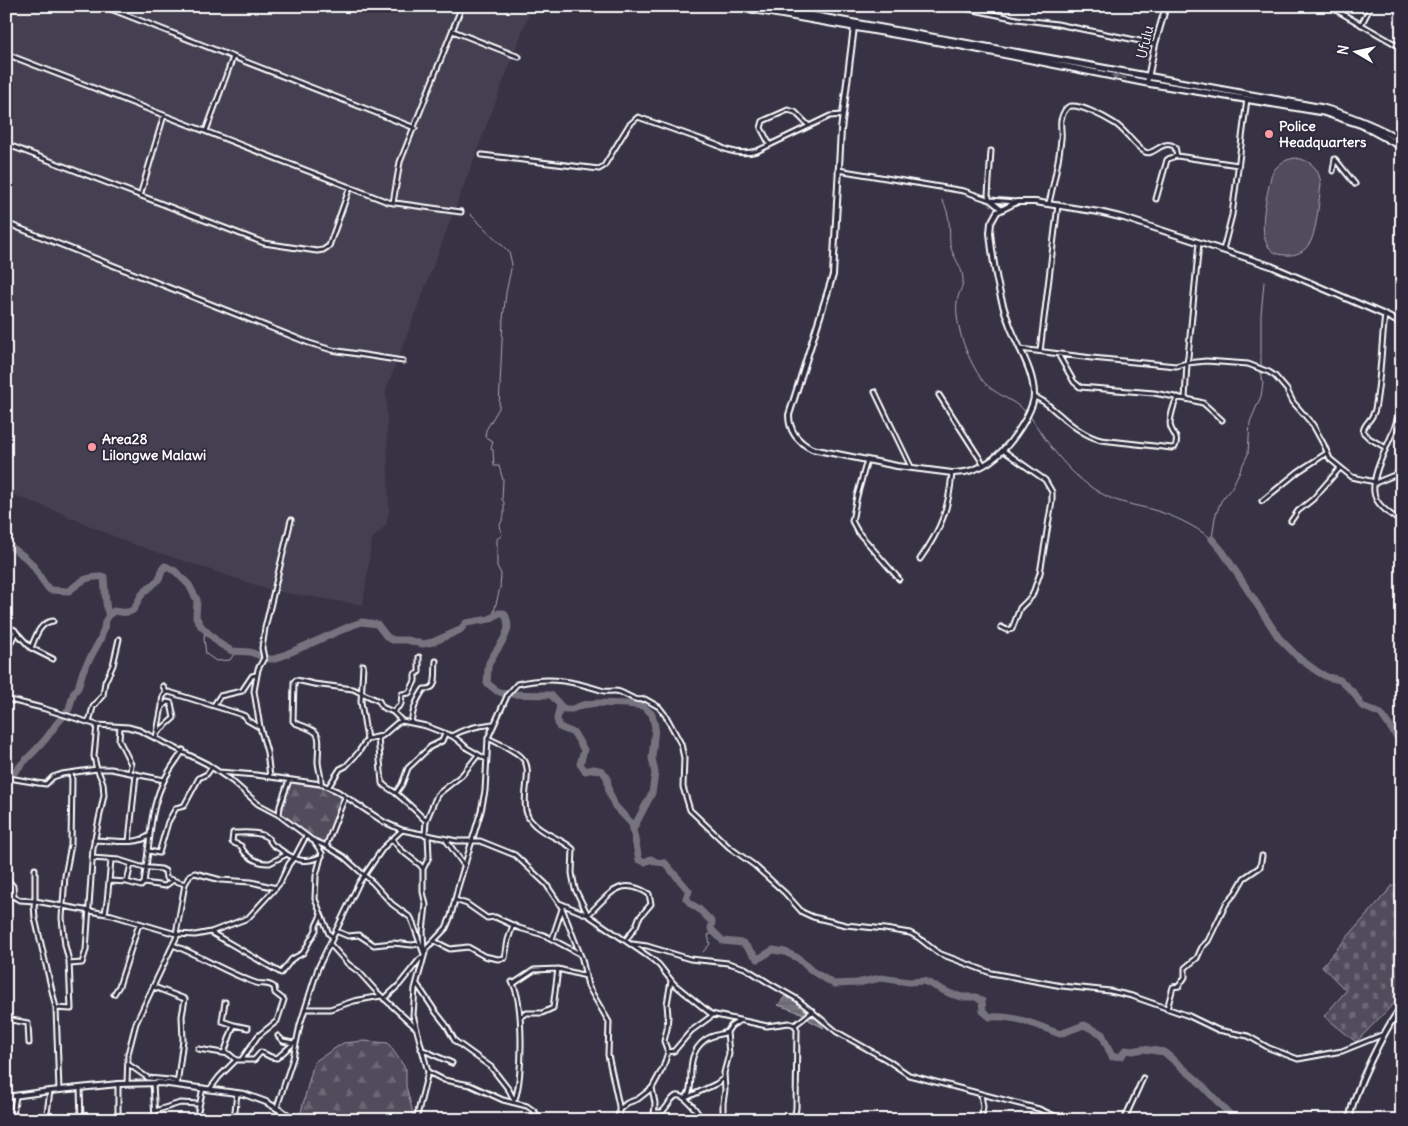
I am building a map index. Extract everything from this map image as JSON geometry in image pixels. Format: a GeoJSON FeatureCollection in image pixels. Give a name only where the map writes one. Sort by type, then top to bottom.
{"type":"FeatureCollection","features":[{"type":"Feature","properties":{"kind":"highway"},"geometry":{"type":"LineString","coordinates":[[734,6],[1148,80],[1323,108],[1349,115],[1371,124],[1402,141]]}},
{"type":"Feature","properties":{"kind":"highway"},"geometry":{"type":"LineString","coordinates":[[761,6],[1336,116],[1371,130],[1402,148]]}},
{"type":"Feature","properties":{"kind":"street"},"geometry":{"type":"LineString","coordinates":[[103,6],[415,128]]}},
{"type":"Feature","properties":{"kind":"street"},"geometry":{"type":"LineString","coordinates":[[393,203],[400,162],[462,6]]}},
{"type":"Feature","properties":{"kind":"street"},"geometry":{"type":"LineString","coordinates":[[955,6],[1155,44]]}},
{"type":"Feature","properties":{"kind":"street","name":"Ufulu"},"geometry":{"type":"LineString","coordinates":[[1148,80],[1155,44],[1166,6]]}},
{"type":"Feature","properties":{"kind":"street"},"geometry":{"type":"LineString","coordinates":[[1328,6],[1402,48]]}},
{"type":"Feature","properties":{"kind":"street"},"geometry":{"type":"LineString","coordinates":[[1361,25],[1371,6]]}},
{"type":"Feature","properties":{"kind":"street"},"geometry":{"type":"LineString","coordinates":[[854,27],[842,115],[833,274],[790,408],[789,422],[803,445],[812,449],[867,460],[952,473],[962,473],[984,466],[1004,450],[1021,426],[1034,397],[1032,380],[1008,320],[1003,302],[991,242],[991,223],[994,216],[1001,209],[1017,202]]}},
{"type":"Feature","properties":{"kind":"street"},"geometry":{"type":"LineString","coordinates":[[453,31],[518,57]]}},
{"type":"Feature","properties":{"kind":"street"},"geometry":{"type":"LineString","coordinates":[[6,54],[393,203],[461,212]]}},
{"type":"Feature","properties":{"kind":"street"},"geometry":{"type":"LineString","coordinates":[[206,132],[233,57]]}},
{"type":"Feature","properties":{"kind":"street"},"geometry":{"type":"LineString","coordinates":[[1223,250],[1232,215],[1247,99]]}},
{"type":"Feature","properties":{"kind":"street"},"geometry":{"type":"LineString","coordinates":[[1049,203],[1061,144],[1061,121],[1066,109],[1071,106],[1084,109],[1114,123],[1130,140],[1147,153],[1151,153],[1160,147],[1171,145],[1176,147],[1177,156]]}},
{"type":"Feature","properties":{"kind":"street"},"geometry":{"type":"LineString","coordinates":[[770,145],[761,128],[763,121],[771,117],[788,110],[795,112],[810,126]]}},
{"type":"Feature","properties":{"kind":"street"},"geometry":{"type":"LineString","coordinates":[[140,196],[164,115]]}},
{"type":"Feature","properties":{"kind":"street"},"geometry":{"type":"LineString","coordinates":[[482,155],[598,169],[604,166],[629,125],[638,117],[734,152],[750,153],[830,116],[842,115]]}},
{"type":"Feature","properties":{"kind":"street"},"geometry":{"type":"LineString","coordinates":[[6,144],[264,243],[320,251],[326,249],[332,240],[338,217],[350,187]]}},
{"type":"Feature","properties":{"kind":"street"},"geometry":{"type":"LineString","coordinates":[[991,152],[988,190],[990,200],[1001,209]]}},
{"type":"Feature","properties":{"kind":"street"},"geometry":{"type":"LineString","coordinates":[[1156,199],[1170,158],[1177,156],[1238,165]]}},
{"type":"Feature","properties":{"kind":"street"},"geometry":{"type":"LineString","coordinates":[[1333,171],[1335,159],[1355,184]]}},
{"type":"Feature","properties":{"kind":"street"},"geometry":{"type":"LineString","coordinates":[[838,170],[964,191],[990,200],[1049,203],[1112,215],[1270,266],[1402,324]]}},
{"type":"Feature","properties":{"kind":"street"},"geometry":{"type":"LineString","coordinates":[[1040,351],[1058,205]]}},
{"type":"Feature","properties":{"kind":"street"},"geometry":{"type":"LineString","coordinates":[[6,223],[309,343],[332,350],[403,361]]}},
{"type":"Feature","properties":{"kind":"street"},"geometry":{"type":"LineString","coordinates":[[1185,398],[1199,243]]}},
{"type":"Feature","properties":{"kind":"street"},"geometry":{"type":"LineString","coordinates":[[1385,315],[1378,393],[1372,419],[1365,425],[1363,432],[1386,448]]}},
{"type":"Feature","properties":{"kind":"street"},"geometry":{"type":"LineString","coordinates":[[1402,344],[1397,421],[1375,482],[1374,494],[1376,499],[1402,523]]}},
{"type":"Feature","properties":{"kind":"street"},"geometry":{"type":"LineString","coordinates":[[1020,349],[1176,366],[1187,363],[1206,362],[1255,365],[1275,376],[1287,390],[1292,402],[1313,425],[1330,459],[1352,477],[1375,482],[1402,472]]}},
{"type":"Feature","properties":{"kind":"street"},"geometry":{"type":"LineString","coordinates":[[1058,353],[1074,382],[1080,387],[1154,393],[1185,398],[1203,404],[1222,420]]}},
{"type":"Feature","properties":{"kind":"street"},"geometry":{"type":"LineString","coordinates":[[875,392],[911,467]]}},
{"type":"Feature","properties":{"kind":"street"},"geometry":{"type":"LineString","coordinates":[[939,395],[984,466]]}},
{"type":"Feature","properties":{"kind":"street"},"geometry":{"type":"LineString","coordinates":[[1034,397],[1090,437],[1100,440],[1172,448],[1175,447],[1177,440],[1177,436],[1170,426],[1172,409],[1178,398]]}},
{"type":"Feature","properties":{"kind":"street"},"geometry":{"type":"LineString","coordinates":[[1001,627],[1007,630],[1012,629],[1018,612],[1029,600],[1036,587],[1042,565],[1052,501],[1052,492],[1045,480],[1004,450]]}},
{"type":"Feature","properties":{"kind":"street"},"geometry":{"type":"LineString","coordinates":[[1262,501],[1304,467],[1327,453]]}},
{"type":"Feature","properties":{"kind":"street"},"geometry":{"type":"LineString","coordinates":[[867,460],[852,521],[858,532],[899,579]]}},
{"type":"Feature","properties":{"kind":"street"},"geometry":{"type":"LineString","coordinates":[[1292,521],[1298,512],[1313,499],[1340,468]]}},
{"type":"Feature","properties":{"kind":"street"},"geometry":{"type":"LineString","coordinates":[[920,559],[936,536],[944,519],[950,495],[952,473]]}},
{"type":"Feature","properties":{"kind":"street"},"geometry":{"type":"LineString","coordinates":[[270,777],[267,752],[260,727],[254,691],[256,675],[265,654],[262,648],[265,628],[291,520]]}},
{"type":"Feature","properties":{"kind":"street"},"geometry":{"type":"LineString","coordinates":[[31,648],[40,628],[53,621]]}},
{"type":"Feature","properties":{"kind":"street"},"geometry":{"type":"LineString","coordinates":[[6,626],[15,630],[31,648],[53,659]]}},
{"type":"Feature","properties":{"kind":"street"},"geometry":{"type":"LineString","coordinates":[[6,652],[16,632]]}},
{"type":"Feature","properties":{"kind":"street"},"geometry":{"type":"LineString","coordinates":[[89,722],[93,707],[103,695],[105,682],[113,665],[119,639]]}},
{"type":"Feature","properties":{"kind":"street"},"geometry":{"type":"LineString","coordinates":[[393,712],[401,704],[400,696],[402,694],[409,694],[419,672],[419,657]]}},
{"type":"Feature","properties":{"kind":"street"},"geometry":{"type":"LineString","coordinates":[[411,723],[413,707],[416,701],[424,689],[430,689],[434,685],[436,661]]}},
{"type":"Feature","properties":{"kind":"street"},"geometry":{"type":"LineString","coordinates":[[329,787],[340,769],[346,766],[358,753],[367,739],[361,702],[363,665]]}},
{"type":"Feature","properties":{"kind":"street"},"geometry":{"type":"LineString","coordinates":[[214,706],[220,696],[242,691],[252,676],[256,675]]}},
{"type":"Feature","properties":{"kind":"street"},"geometry":{"type":"LineString","coordinates":[[321,784],[318,762],[320,745],[316,732],[293,721],[294,680],[353,689],[376,699],[402,721],[426,726],[452,736],[486,759]]}},
{"type":"Feature","properties":{"kind":"street"},"geometry":{"type":"LineString","coordinates":[[416,1120],[428,1072],[421,1049],[413,1007],[415,989],[426,949],[446,928],[464,865],[478,825],[485,791],[488,738],[513,687],[526,682],[555,680],[592,686],[607,692],[619,692],[633,698],[652,702],[666,716],[681,744],[684,758],[683,788],[690,810],[730,847],[786,893],[802,912],[830,922],[910,933],[938,953],[991,974],[1070,987],[1110,991],[1132,996],[1189,1016],[1218,1030],[1248,1036],[1269,1048],[1298,1058],[1342,1051],[1370,1038],[1384,1034]]}},
{"type":"Feature","properties":{"kind":"street"},"geometry":{"type":"LineString","coordinates":[[163,686],[166,692],[245,716],[247,720],[260,727]]}},
{"type":"Feature","properties":{"kind":"street"},"geometry":{"type":"LineString","coordinates":[[156,738],[162,701],[166,692]]}},
{"type":"Feature","properties":{"kind":"street"},"geometry":{"type":"LineString","coordinates":[[6,699],[97,725],[135,729],[183,750],[212,767],[232,781],[250,798],[279,815],[312,840],[344,857],[392,904],[411,918],[424,955]]}},
{"type":"Feature","properties":{"kind":"street"},"geometry":{"type":"LineString","coordinates":[[157,733],[174,718],[171,703],[167,702],[162,706]]}},
{"type":"Feature","properties":{"kind":"street"},"geometry":{"type":"LineString","coordinates":[[367,739],[378,737],[402,721]]}},
{"type":"Feature","properties":{"kind":"street"},"geometry":{"type":"LineString","coordinates":[[452,736],[470,728],[494,724]]}},
{"type":"Feature","properties":{"kind":"street"},"geometry":{"type":"LineString","coordinates":[[69,964],[82,963],[86,950],[94,840],[104,789],[94,756],[97,725]]}},
{"type":"Feature","properties":{"kind":"street"},"geometry":{"type":"LineString","coordinates":[[120,727],[119,740],[131,764],[130,773]]}},
{"type":"Feature","properties":{"kind":"street"},"geometry":{"type":"LineString","coordinates":[[396,793],[402,784],[408,768],[430,747],[442,741],[445,734]]}},
{"type":"Feature","properties":{"kind":"street"},"geometry":{"type":"LineString","coordinates":[[378,737],[382,783],[386,788],[396,793],[426,821]]}},
{"type":"Feature","properties":{"kind":"street"},"geometry":{"type":"LineString","coordinates":[[488,738],[525,761],[527,769],[525,804],[528,816],[531,822],[539,828],[573,849],[572,873],[575,890],[588,915]]}},
{"type":"Feature","properties":{"kind":"street"},"geometry":{"type":"LineString","coordinates":[[144,884],[154,805],[164,780],[183,750]]}},
{"type":"Feature","properties":{"kind":"street"},"geometry":{"type":"LineString","coordinates":[[422,869],[429,857],[426,821],[437,795],[462,775],[478,755]]}},
{"type":"Feature","properties":{"kind":"street"},"geometry":{"type":"LineString","coordinates":[[149,851],[159,853],[168,822],[176,808],[184,806],[199,778],[207,774],[212,767]]}},
{"type":"Feature","properties":{"kind":"street"},"geometry":{"type":"LineString","coordinates":[[6,778],[46,784],[53,777],[62,774],[112,769],[164,780]]}},
{"type":"Feature","properties":{"kind":"street"},"geometry":{"type":"LineString","coordinates":[[219,772],[321,784],[402,830],[444,838],[480,841],[515,855],[542,879],[562,908],[580,954],[588,986],[609,1022],[608,1061],[620,1110]]}},
{"type":"Feature","properties":{"kind":"street"},"geometry":{"type":"LineString","coordinates":[[56,1008],[71,1009],[69,964],[63,926],[65,876],[71,845],[71,773]]}},
{"type":"Feature","properties":{"kind":"street"},"geometry":{"type":"LineString","coordinates":[[129,841],[136,774]]}},
{"type":"Feature","properties":{"kind":"street"},"geometry":{"type":"LineString","coordinates":[[279,815],[280,806],[289,780]]}},
{"type":"Feature","properties":{"kind":"street"},"geometry":{"type":"LineString","coordinates":[[326,846],[346,797]]}},
{"type":"Feature","properties":{"kind":"street"},"geometry":{"type":"LineString","coordinates":[[277,1107],[293,1058],[304,1009],[316,973],[332,937],[364,875],[392,839],[402,830]]}},
{"type":"Feature","properties":{"kind":"street"},"geometry":{"type":"LineString","coordinates":[[287,854],[266,864],[250,857],[242,850],[241,846],[232,842],[233,833],[263,836],[287,854],[308,862],[322,856]]}},
{"type":"Feature","properties":{"kind":"street"},"geometry":{"type":"LineString","coordinates":[[94,840],[129,841],[146,839],[150,835]]}},
{"type":"Feature","properties":{"kind":"street"},"geometry":{"type":"LineString","coordinates":[[6,878],[13,886],[14,897],[20,900],[64,905],[105,913],[177,934],[200,934],[244,921],[276,888],[288,864],[294,858],[306,836]]}},
{"type":"Feature","properties":{"kind":"street"},"geometry":{"type":"LineString","coordinates":[[444,838],[464,865]]}},
{"type":"Feature","properties":{"kind":"street"},"geometry":{"type":"LineString","coordinates":[[384,999],[399,985],[424,955],[423,931],[426,905],[423,892],[422,869],[392,839]]}},
{"type":"Feature","properties":{"kind":"street"},"geometry":{"type":"LineString","coordinates":[[312,840],[322,850],[316,876],[316,902],[332,937]]}},
{"type":"Feature","properties":{"kind":"street"},"geometry":{"type":"LineString","coordinates":[[1167,1009],[1173,987],[1179,986],[1185,977],[1185,968],[1197,958],[1202,947],[1208,941],[1226,904],[1244,878],[1260,868],[1262,856]]}},
{"type":"Feature","properties":{"kind":"street"},"geometry":{"type":"LineString","coordinates":[[92,858],[124,861],[164,870],[164,877],[185,884]]}},
{"type":"Feature","properties":{"kind":"street"},"geometry":{"type":"LineString","coordinates":[[105,913],[112,860]]}},
{"type":"Feature","properties":{"kind":"street"},"geometry":{"type":"LineString","coordinates":[[127,882],[131,864]]}},
{"type":"Feature","properties":{"kind":"street"},"geometry":{"type":"LineString","coordinates":[[35,869],[35,918],[56,1008],[59,1090]]}},
{"type":"Feature","properties":{"kind":"street"},"geometry":{"type":"LineString","coordinates":[[127,1084],[130,1043],[136,1022],[173,945],[177,934],[185,884],[190,875],[195,873],[221,880],[251,882],[276,888]]}},
{"type":"Feature","properties":{"kind":"street"},"geometry":{"type":"LineString","coordinates":[[110,881],[127,882],[141,886],[144,884],[162,886],[172,881]]}},
{"type":"Feature","properties":{"kind":"street"},"geometry":{"type":"LineString","coordinates":[[588,915],[612,890],[618,887],[623,886],[644,890],[649,894],[651,904],[639,918],[626,940]]}},
{"type":"Feature","properties":{"kind":"street"},"geometry":{"type":"LineString","coordinates":[[455,900],[467,904],[486,918],[495,917],[552,938],[580,954]]}},
{"type":"Feature","properties":{"kind":"street"},"geometry":{"type":"LineString","coordinates":[[559,903],[588,915],[632,944],[659,964],[671,981],[712,1015],[767,1026],[790,1023],[795,1025],[798,1030],[794,1120]]}},
{"type":"Feature","properties":{"kind":"street"},"geometry":{"type":"LineString","coordinates":[[552,938],[562,908]]}},
{"type":"Feature","properties":{"kind":"street"},"geometry":{"type":"LineString","coordinates":[[211,932],[281,973],[290,961],[303,953],[316,930],[321,915]]}},
{"type":"Feature","properties":{"kind":"street"},"geometry":{"type":"LineString","coordinates":[[114,994],[119,986],[139,924]]}},
{"type":"Feature","properties":{"kind":"street"},"geometry":{"type":"LineString","coordinates":[[434,941],[450,949],[468,947],[484,956],[502,959],[505,958],[513,925]]}},
{"type":"Feature","properties":{"kind":"street"},"geometry":{"type":"LineString","coordinates":[[336,931],[344,935],[359,935],[374,945],[393,943],[420,944]]}},
{"type":"Feature","properties":{"kind":"street"},"geometry":{"type":"LineString","coordinates":[[330,944],[384,999],[417,1029]]}},
{"type":"Feature","properties":{"kind":"street"},"geometry":{"type":"LineString","coordinates":[[632,944],[647,946],[690,959],[728,963],[745,968],[790,994],[813,1010],[837,1032],[887,1060],[909,1075],[1055,1115],[1064,1120]]}},
{"type":"Feature","properties":{"kind":"street"},"geometry":{"type":"LineString","coordinates":[[173,945],[256,983],[270,984],[274,987],[275,993],[284,1000],[278,1021],[258,1036],[242,1060]]}},
{"type":"Feature","properties":{"kind":"street"},"geometry":{"type":"LineString","coordinates":[[514,1101],[518,1091],[521,1057],[520,1016],[516,993],[512,983],[533,970],[558,970],[586,976]]}},
{"type":"Feature","properties":{"kind":"street"},"geometry":{"type":"LineString","coordinates":[[520,1016],[527,1013],[542,1013],[553,1008],[558,970]]}},
{"type":"Feature","properties":{"kind":"street"},"geometry":{"type":"LineString","coordinates":[[616,1120],[620,1110],[627,1103],[638,1099],[652,1088],[663,1068],[668,1052],[664,1040],[667,1029],[667,1004],[671,981]]}},
{"type":"Feature","properties":{"kind":"street"},"geometry":{"type":"LineString","coordinates":[[417,983],[455,1041],[491,1067],[509,1090],[514,1101]]}},
{"type":"Feature","properties":{"kind":"street"},"geometry":{"type":"LineString","coordinates":[[154,987],[185,999],[182,1016],[183,1040],[177,1083]]}},
{"type":"Feature","properties":{"kind":"street"},"geometry":{"type":"LineString","coordinates":[[304,1009],[330,1009],[354,1001],[381,996]]}},
{"type":"Feature","properties":{"kind":"street"},"geometry":{"type":"LineString","coordinates":[[225,1002],[222,1021],[248,1028]]}},
{"type":"Feature","properties":{"kind":"street"},"geometry":{"type":"LineString","coordinates":[[1350,1120],[1353,1104],[1384,1034],[1393,1017],[1402,1006]]}},
{"type":"Feature","properties":{"kind":"street"},"geometry":{"type":"LineString","coordinates":[[795,1025],[813,1010]]}},
{"type":"Feature","properties":{"kind":"street"},"geometry":{"type":"LineString","coordinates":[[668,1052],[674,1051],[691,1031],[712,1015]]}},
{"type":"Feature","properties":{"kind":"street"},"geometry":{"type":"LineString","coordinates":[[1393,1017],[1402,1026]]}},
{"type":"Feature","properties":{"kind":"street"},"geometry":{"type":"LineString","coordinates":[[6,1018],[28,1022],[29,1043]]}},
{"type":"Feature","properties":{"kind":"street"},"geometry":{"type":"LineString","coordinates":[[723,1120],[724,1077],[729,1054],[727,1032],[731,1026],[740,1021]]}},
{"type":"Feature","properties":{"kind":"street"},"geometry":{"type":"LineString","coordinates":[[224,1053],[234,1025]]}},
{"type":"Feature","properties":{"kind":"street"},"geometry":{"type":"LineString","coordinates":[[685,1098],[690,1092],[693,1055],[706,1038],[727,1032]]}},
{"type":"Feature","properties":{"kind":"street"},"geometry":{"type":"LineString","coordinates":[[278,1036],[283,1041],[293,1044]]}},
{"type":"Feature","properties":{"kind":"street"},"geometry":{"type":"LineString","coordinates":[[210,1089],[236,1060],[254,1060],[261,1052],[271,1058],[277,1058],[297,1040]]}},
{"type":"Feature","properties":{"kind":"street"},"geometry":{"type":"LineString","coordinates":[[198,1049],[224,1053],[233,1056],[236,1060]]}},
{"type":"Feature","properties":{"kind":"street"},"geometry":{"type":"LineString","coordinates":[[421,1049],[452,1063]]}},
{"type":"Feature","properties":{"kind":"street"},"geometry":{"type":"LineString","coordinates":[[127,1064],[148,1078],[170,1080],[177,1083]]}},
{"type":"Feature","properties":{"kind":"street"},"geometry":{"type":"LineString","coordinates":[[428,1072],[444,1080],[470,1085],[497,1098],[514,1101],[530,1108],[541,1120]]}},
{"type":"Feature","properties":{"kind":"street"},"geometry":{"type":"LineString","coordinates":[[654,1112],[662,1112],[676,1096],[685,1098],[706,1090],[724,1077]]}},
{"type":"Feature","properties":{"kind":"street"},"geometry":{"type":"LineString","coordinates":[[1124,1120],[1143,1078]]}},
{"type":"Feature","properties":{"kind":"street"},"geometry":{"type":"LineString","coordinates":[[153,1083],[155,1120]]}},
{"type":"Feature","properties":{"kind":"street"},"geometry":{"type":"LineString","coordinates":[[6,1097],[118,1084],[177,1083],[256,1098],[277,1107],[297,1120]]}},
{"type":"Feature","properties":{"kind":"street"},"geometry":{"type":"LineString","coordinates":[[118,1084],[118,1120]]}},
{"type":"Feature","properties":{"kind":"street"},"geometry":{"type":"LineString","coordinates":[[80,1088],[82,1120]]}},
{"type":"Feature","properties":{"kind":"street"},"geometry":{"type":"LineString","coordinates":[[196,1120],[203,1088]]}},
{"type":"Feature","properties":{"kind":"street"},"geometry":{"type":"LineString","coordinates":[[652,1088],[655,1103],[654,1120]]}},
{"type":"Feature","properties":{"kind":"street"},"geometry":{"type":"LineString","coordinates":[[46,1120],[50,1091]]}},
{"type":"Feature","properties":{"kind":"street"},"geometry":{"type":"LineString","coordinates":[[234,1120],[237,1093]]}},
{"type":"Feature","properties":{"kind":"street"},"geometry":{"type":"LineString","coordinates":[[981,1094],[983,1107],[981,1120]]}},
{"type":"Feature","properties":{"kind":"street"},"geometry":{"type":"LineString","coordinates":[[12,1120],[16,1096]]}},
{"type":"Feature","properties":{"kind":"street"},"geometry":{"type":"LineString","coordinates":[[685,1098],[704,1120]]}},
{"type":"Feature","properties":{"kind":"street"},"geometry":{"type":"LineString","coordinates":[[155,1111],[180,1103],[199,1104]]}},
{"type":"Feature","properties":{"kind":"street"},"geometry":{"type":"LineString","coordinates":[[276,1120],[282,1110]]}},
{"type":"Feature","properties":{"kind":"street"},"geometry":{"type":"LineString","coordinates":[[1054,1120],[1055,1115]]}},
{"type":"Feature","properties":{"kind":"shaded area"},"geometry":{"type":"Polygon","coordinates":[[[6,6],[532,6],[386,390],[389,510],[386,525],[372,539],[363,605],[274,591],[127,542],[56,511],[6,492],[6,6]]]}},
{"type":"Feature","properties":{"kind":"shaded area"},"geometry":{"type":"Polygon","coordinates":[[[786,995],[807,1009],[824,1028],[810,1021],[804,1014],[778,1005],[786,995]]]}},
{"type":"Feature","properties":{"kind":"green space"},"geometry":{"type":"Polygon","coordinates":[[[1295,158],[1310,163],[1316,169],[1321,184],[1311,241],[1302,251],[1290,255],[1277,253],[1269,247],[1264,237],[1263,225],[1271,176],[1280,164],[1295,158]]]}},
{"type":"Feature","properties":{"kind":"green space"},"geometry":{"type":"Polygon","coordinates":[[[291,783],[324,788],[343,798],[325,843],[316,840],[281,814],[291,783]]]}},
{"type":"Feature","properties":{"kind":"green space"},"geometry":{"type":"Polygon","coordinates":[[[1394,884],[1402,886],[1402,995],[1356,1042],[1324,1016],[1346,991],[1322,966],[1394,884]]]}},
{"type":"Feature","properties":{"kind":"green space"},"geometry":{"type":"Polygon","coordinates":[[[364,1041],[388,1043],[406,1069],[406,1086],[413,1120],[309,1120],[300,1116],[314,1062],[343,1043],[364,1041]]]}},
{"type":"Feature","properties":{"kind":"waterway"},"geometry":{"type":"LineString","coordinates":[[942,200],[948,216],[951,249],[963,275],[957,311],[960,332],[968,354],[983,381],[998,394],[1026,412]]}},
{"type":"Feature","properties":{"kind":"waterway"},"geometry":{"type":"LineString","coordinates":[[470,214],[509,252],[512,264],[503,319],[499,408],[486,430],[485,437],[493,441],[491,449],[493,450],[494,466],[499,466],[503,480],[502,500],[504,502],[504,516],[500,525],[502,535],[497,539],[497,566],[501,574],[500,588],[493,616]]}},
{"type":"Feature","properties":{"kind":"waterway"},"geometry":{"type":"LineString","coordinates":[[1261,367],[1261,315],[1264,282]]}},
{"type":"Feature","properties":{"kind":"waterway"},"geometry":{"type":"LineString","coordinates":[[1212,539],[1215,517],[1221,501],[1232,487],[1248,454],[1250,422],[1261,396],[1263,383],[1261,371]]}},
{"type":"Feature","properties":{"kind":"waterway"},"geometry":{"type":"LineString","coordinates":[[1030,416],[1062,461],[1082,481],[1106,496],[1175,517],[1212,539]]}},
{"type":"Feature","properties":{"kind":"waterway"},"geometry":{"type":"LineString","coordinates":[[1212,539],[1223,552],[1279,638],[1300,659],[1318,672],[1327,677],[1340,680],[1354,693],[1362,706],[1381,714],[1402,744]]}},
{"type":"Feature","properties":{"kind":"waterway"},"geometry":{"type":"LineString","coordinates":[[6,543],[29,561],[50,590],[69,591],[85,580],[93,577],[104,577],[109,615],[114,611],[126,612],[133,610],[144,592],[157,581],[165,566],[175,571],[189,585],[197,600],[196,617],[201,626],[220,644],[232,651],[250,652],[269,659],[275,659],[362,622],[377,624],[387,637],[393,640],[407,640],[423,644],[433,642],[460,630],[466,623],[490,619],[499,613],[504,613],[508,626],[507,633],[489,663],[487,683],[497,691],[505,694],[551,695],[560,705],[557,719],[559,727],[574,733],[584,750],[580,764],[585,771],[594,769],[602,771],[607,777],[609,792],[615,806],[632,824],[639,860],[645,862],[651,859],[656,862],[665,863],[689,891],[686,898],[712,922],[711,929],[723,941],[743,943],[758,959],[773,950],[785,952],[798,958],[812,971],[834,984],[857,983],[881,978],[909,982],[924,981],[951,994],[962,997],[976,997],[982,1001],[983,1011],[990,1017],[1017,1019],[1060,1034],[1084,1025],[1102,1034],[1112,1057],[1122,1056],[1125,1050],[1143,1049],[1164,1052],[1198,1081],[1235,1120]]}},
{"type":"Feature","properties":{"kind":"waterway"},"geometry":{"type":"LineString","coordinates":[[66,713],[74,692],[78,688],[83,671],[100,640],[109,615]]}},
{"type":"Feature","properties":{"kind":"waterway"},"geometry":{"type":"LineString","coordinates":[[205,630],[206,654],[216,661],[230,660],[234,654],[257,654]]}},
{"type":"Feature","properties":{"kind":"waterway"},"geometry":{"type":"LineString","coordinates":[[560,705],[564,709],[572,709],[596,703],[627,704],[643,706],[652,714],[655,727],[652,758],[655,773],[652,793],[633,829]]}},
{"type":"Feature","properties":{"kind":"waterway"},"geometry":{"type":"LineString","coordinates":[[11,777],[63,717]]}},
{"type":"Feature","properties":{"kind":"waterway"},"geometry":{"type":"LineString","coordinates":[[703,952],[710,944],[708,935],[714,933]]}},
{"type":"Feature","properties":{"kind":"place","name":"Police Headquarters"},"geometry":{"type":"Point","coordinates":[1269,134]}},
{"type":"Feature","properties":{"kind":"place","name":"Area28 Lilongwe Malawi"},"geometry":{"type":"Point","coordinates":[92,447]}}]}
